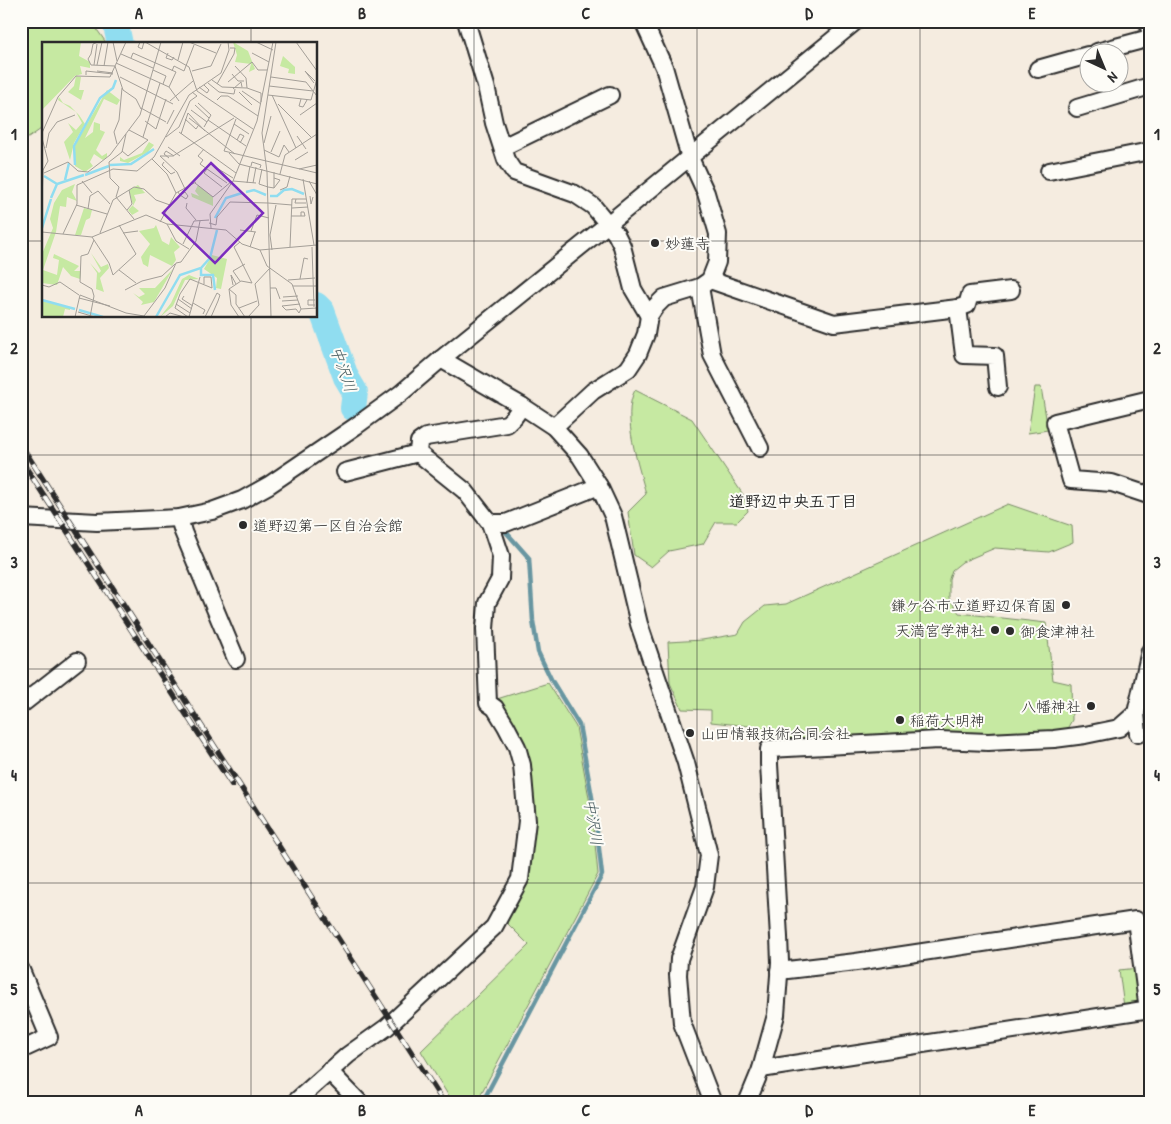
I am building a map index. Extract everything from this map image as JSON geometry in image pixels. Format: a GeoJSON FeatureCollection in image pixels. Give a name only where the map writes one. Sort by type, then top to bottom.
{"type":"FeatureCollection","features":[{"type":"Feature","properties":{"kind":"street"},"geometry":{"type":"LineString","coordinates":[[466,21],[506,160],[514,172],[575,194],[593,206],[608,224],[622,246],[633,289],[650,316]]}},
{"type":"Feature","properties":{"kind":"street"},"geometry":{"type":"LineString","coordinates":[[642,21],[664,67],[690,158],[706,194],[718,234],[717,262],[705,283],[712,355],[760,448]]}},
{"type":"Feature","properties":{"kind":"street"},"geometry":{"type":"LineString","coordinates":[[21,518],[97,522],[179,518],[212,511],[242,500],[269,485],[400,394],[856,21]]}},
{"type":"Feature","properties":{"kind":"street"},"geometry":{"type":"LineString","coordinates":[[1148,21],[1150,31]]}},
{"type":"Feature","properties":{"kind":"street"},"geometry":{"type":"LineString","coordinates":[[1128,44],[1150,38]]}},
{"type":"Feature","properties":{"kind":"street"},"geometry":{"type":"LineString","coordinates":[[1038,69],[1078,58]]}},
{"type":"Feature","properties":{"kind":"street"},"geometry":{"type":"LineString","coordinates":[[1077,108],[1150,86]]}},
{"type":"Feature","properties":{"kind":"street"},"geometry":{"type":"LineString","coordinates":[[503,147],[610,94]]}},
{"type":"Feature","properties":{"kind":"street"},"geometry":{"type":"LineString","coordinates":[[1049,171],[1150,151]]}},
{"type":"Feature","properties":{"kind":"street"},"geometry":{"type":"LineString","coordinates":[[554,428],[593,391],[628,369],[638,354],[646,334],[650,316],[655,307],[664,298],[705,283],[834,323],[958,308],[967,305],[970,295],[1011,290]]}},
{"type":"Feature","properties":{"kind":"street"},"geometry":{"type":"LineString","coordinates":[[958,308],[964,355],[999,356],[998,387]]}},
{"type":"Feature","properties":{"kind":"street"},"geometry":{"type":"LineString","coordinates":[[441,359],[522,406],[554,428],[580,456],[599,486],[613,516],[639,624],[686,763],[709,854],[705,886],[679,959],[678,975],[682,1023],[713,1103]]}},
{"type":"Feature","properties":{"kind":"street"},"geometry":{"type":"LineString","coordinates":[[1150,399],[1056,422],[1071,480],[1112,483],[1148,495],[1150,491]]}},
{"type":"Feature","properties":{"kind":"street"},"geometry":{"type":"LineString","coordinates":[[418,454],[419,442],[426,437],[507,424],[522,406]]}},
{"type":"Feature","properties":{"kind":"street"},"geometry":{"type":"LineString","coordinates":[[345,472],[418,454]]}},
{"type":"Feature","properties":{"kind":"street"},"geometry":{"type":"LineString","coordinates":[[294,1103],[348,1055],[387,1027],[494,927],[520,880],[527,822],[522,765],[506,726],[495,708],[488,703],[485,629],[486,603],[500,579],[501,556],[490,523],[465,491],[418,454]]}},
{"type":"Feature","properties":{"kind":"street"},"geometry":{"type":"LineString","coordinates":[[490,523],[506,523],[599,486]]}},
{"type":"Feature","properties":{"kind":"street"},"geometry":{"type":"LineString","coordinates":[[179,518],[236,659]]}},
{"type":"Feature","properties":{"kind":"street"},"geometry":{"type":"LineString","coordinates":[[1138,734],[1136,713],[1150,651]]}},
{"type":"Feature","properties":{"kind":"street"},"geometry":{"type":"LineString","coordinates":[[21,705],[77,661]]}},
{"type":"Feature","properties":{"kind":"street"},"geometry":{"type":"LineString","coordinates":[[748,1103],[761,1069],[776,1015],[779,971],[776,876],[769,764],[770,749],[939,740],[988,742],[1085,735],[1119,728],[1136,713]]}},
{"type":"Feature","properties":{"kind":"street"},"geometry":{"type":"LineString","coordinates":[[761,1069],[1149,1010],[1136,920],[865,961],[779,971]]}},
{"type":"Feature","properties":{"kind":"street"},"geometry":{"type":"LineString","coordinates":[[21,970],[48,1037],[21,1050]]}},
{"type":"Feature","properties":{"kind":"street"},"geometry":{"type":"LineString","coordinates":[[329,1071],[360,1103]]}},
{"type":"Feature","properties":{"kind":"green space"},"geometry":{"type":"Polygon","coordinates":[[[21,21],[91,21],[106,42],[42,42],[42,128],[21,143],[21,21]]]}},
{"type":"Feature","properties":{"kind":"green space"},"geometry":{"type":"Polygon","coordinates":[[[1035,387],[1041,387],[1048,430],[1028,433],[1035,387]]]}},
{"type":"Feature","properties":{"kind":"green space"},"geometry":{"type":"Polygon","coordinates":[[[635,390],[692,419],[744,496],[748,511],[737,522],[716,522],[703,544],[669,551],[651,567],[634,555],[628,512],[646,494],[630,427],[631,401],[635,390]]]}},
{"type":"Feature","properties":{"kind":"green space"},"geometry":{"type":"Polygon","coordinates":[[[1008,504],[1072,526],[1073,542],[1049,552],[995,548],[962,562],[952,570],[949,579],[949,598],[959,613],[1046,623],[1053,680],[1071,684],[1072,720],[1064,734],[774,744],[749,726],[711,722],[711,710],[682,709],[670,683],[668,642],[702,640],[738,634],[745,622],[765,606],[786,604],[1008,504]]]}},
{"type":"Feature","properties":{"kind":"green space"},"geometry":{"type":"Polygon","coordinates":[[[548,683],[576,727],[592,814],[598,874],[476,1103],[453,1103],[421,1051],[529,945],[505,921],[511,914],[527,870],[520,747],[497,699],[548,683]]]}},
{"type":"Feature","properties":{"kind":"green space"},"geometry":{"type":"Polygon","coordinates":[[[1139,968],[1140,1005],[1124,1007],[1119,970],[1139,968]]]}},
{"type":"Feature","properties":{"kind":"waterway","name":"中沢川"},"geometry":{"type":"LineString","coordinates":[[115,21],[120,42]]}},
{"type":"Feature","properties":{"kind":"waterway","name":"中沢川"},"geometry":{"type":"LineString","coordinates":[[318,307],[322,311],[346,377],[355,392],[353,408]]}},
{"type":"Feature","properties":{"kind":"waterway","name":"中沢川"},"geometry":{"type":"LineString","coordinates":[[482,1103],[602,875],[595,814],[579,725],[552,681],[538,652],[533,621],[529,558],[506,532]]}},
{"type":"Feature","properties":{"kind":"railway"},"geometry":{"type":"LineString","coordinates":[[21,445],[444,1103]]}},
{"type":"Feature","properties":{"kind":"railway"},"geometry":{"type":"LineString","coordinates":[[21,460],[232,785]]}},
{"type":"Feature","properties":{"kind":"place","name":"妙蓮寺"},"geometry":{"type":"Point","coordinates":[655,243]}},
{"type":"Feature","properties":{"kind":"place","name":"道野辺第一区自治会館"},"geometry":{"type":"Point","coordinates":[243,525]}},
{"type":"Feature","properties":{"kind":"place","name":"鎌ケ谷市立道野辺保育園"},"geometry":{"type":"Point","coordinates":[1066,605]}},
{"type":"Feature","properties":{"kind":"place","name":"天満宮学神社"},"geometry":{"type":"Point","coordinates":[995,630]}},
{"type":"Feature","properties":{"kind":"place","name":"御食津神社"},"geometry":{"type":"Point","coordinates":[1010,631]}},
{"type":"Feature","properties":{"kind":"place","name":"八幡神社"},"geometry":{"type":"Point","coordinates":[1091,706]}},
{"type":"Feature","properties":{"kind":"place","name":"稲荷大明神"},"geometry":{"type":"Point","coordinates":[900,720]}},
{"type":"Feature","properties":{"kind":"place","name":"山田情報技術合同会社"},"geometry":{"type":"Point","coordinates":[690,733]}},
{"type":"Feature","properties":{"kind":"district","name":"道野辺中央五丁目"},"geometry":{"type":"Point","coordinates":[793,501]}}]}
